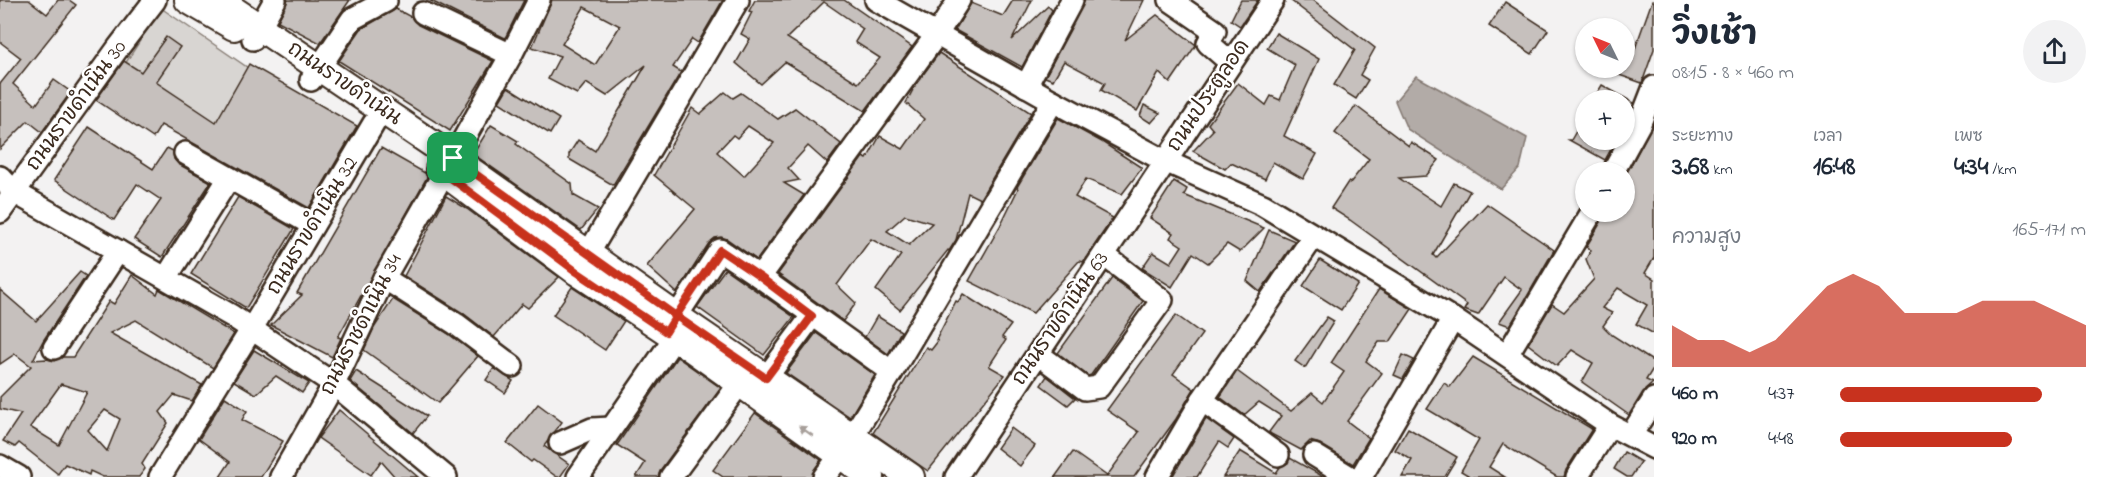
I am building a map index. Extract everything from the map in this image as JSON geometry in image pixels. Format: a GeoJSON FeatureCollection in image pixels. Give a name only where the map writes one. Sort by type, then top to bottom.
{"type":"FeatureCollection","features":[{"type":"Feature","properties":{"kind":"main road","name":"ถนนราขดำเนิน"},"geometry":{"type":"LineString","coordinates":[[188,0],[256,33]]}},
{"type":"Feature","properties":{"kind":"main road","name":"ถนนราขดำเนิน"},"geometry":{"type":"LineString","coordinates":[[219,0],[256,33],[448,165],[672,328],[740,383],[847,445],[911,477]]}},
{"type":"Feature","properties":{"kind":"main road","name":"ถนนราขดำเนิน"},"geometry":{"type":"LineString","coordinates":[[315,74],[374,123],[448,165]]}},
{"type":"Feature","properties":{"kind":"main road","name":"ถนนราขดำเนิน"},"geometry":{"type":"LineString","coordinates":[[672,328],[766,378],[847,445],[871,477]]}},
{"type":"Feature","properties":{"kind":"street","name":"ถนนราขดำเนิน 30"},"geometry":{"type":"LineString","coordinates":[[0,212],[7,185],[155,0]]}},
{"type":"Feature","properties":{"kind":"street"},"geometry":{"type":"LineString","coordinates":[[256,33],[275,0]]}},
{"type":"Feature","properties":{"kind":"street","name":"ถนนราชดำเนิน 34"},"geometry":{"type":"LineString","coordinates":[[280,477],[334,384],[384,278],[511,55],[539,0]]}},
{"type":"Feature","properties":{"kind":"street"},"geometry":{"type":"LineString","coordinates":[[583,263],[738,0]]}},
{"type":"Feature","properties":{"kind":"street"},"geometry":{"type":"LineString","coordinates":[[876,0],[1165,162],[1263,205],[1453,319],[1610,425],[1654,448]]}},
{"type":"Feature","properties":{"kind":"street"},"geometry":{"type":"LineString","coordinates":[[760,277],[959,0]]}},
{"type":"Feature","properties":{"kind":"street"},"geometry":{"type":"LineString","coordinates":[[1026,86],[1072,0]]}},
{"type":"Feature","properties":{"kind":"street"},"geometry":{"type":"LineString","coordinates":[[1170,0],[1215,30],[1208,43],[1231,63]]}},
{"type":"Feature","properties":{"kind":"street","name":"ถนนประตูลอด"},"geometry":{"type":"LineString","coordinates":[[1165,162],[1273,0]]}},
{"type":"Feature","properties":{"kind":"street"},"geometry":{"type":"LineString","coordinates":[[315,74],[352,19],[386,1]]}},
{"type":"Feature","properties":{"kind":"street"},"geometry":{"type":"LineString","coordinates":[[423,13],[511,55]]}},
{"type":"Feature","properties":{"kind":"street"},"geometry":{"type":"LineString","coordinates":[[1621,162],[1647,127],[1654,87]]}},
{"type":"Feature","properties":{"kind":"street"},"geometry":{"type":"LineString","coordinates":[[824,477],[847,445],[892,372],[1053,101]]}},
{"type":"Feature","properties":{"kind":"street","name":"ถนนราขดำเนิน 32"},"geometry":{"type":"LineString","coordinates":[[160,477],[251,330],[374,123]]}},
{"type":"Feature","properties":{"kind":"street"},"geometry":{"type":"LineString","coordinates":[[184,153],[314,225]]}},
{"type":"Feature","properties":{"kind":"street","name":"ถนนราขดำเนิน 63"},"geometry":{"type":"LineString","coordinates":[[956,477],[1165,162]]}},
{"type":"Feature","properties":{"kind":"street"},"geometry":{"type":"LineString","coordinates":[[166,278],[229,178]]}},
{"type":"Feature","properties":{"kind":"street"},"geometry":{"type":"LineString","coordinates":[[7,185],[232,316],[334,384],[446,477]]}},
{"type":"Feature","properties":{"kind":"street"},"geometry":{"type":"LineString","coordinates":[[1507,355],[1586,222]]}},
{"type":"Feature","properties":{"kind":"street"},"geometry":{"type":"LineString","coordinates":[[1157,477],[1202,400],[1314,236]]}},
{"type":"Feature","properties":{"kind":"street"},"geometry":{"type":"LineString","coordinates":[[578,477],[611,428],[720,250],[892,372]]}},
{"type":"Feature","properties":{"kind":"street"},"geometry":{"type":"LineString","coordinates":[[54,348],[118,251]]}},
{"type":"Feature","properties":{"kind":"street"},"geometry":{"type":"LineString","coordinates":[[1038,354],[1085,389],[1100,387],[1162,300],[1104,255]]}},
{"type":"Feature","properties":{"kind":"street"},"geometry":{"type":"LineString","coordinates":[[384,278],[456,324],[512,366]]}},
{"type":"Feature","properties":{"kind":"street"},"geometry":{"type":"LineString","coordinates":[[766,378],[812,316]]}},
{"type":"Feature","properties":{"kind":"street"},"geometry":{"type":"LineString","coordinates":[[1361,477],[1453,319]]}},
{"type":"Feature","properties":{"kind":"street"},"geometry":{"type":"LineString","coordinates":[[671,477],[740,383]]}},
{"type":"Feature","properties":{"kind":"street"},"geometry":{"type":"LineString","coordinates":[[1631,435],[1654,399]]}},
{"type":"Feature","properties":{"kind":"street"},"geometry":{"type":"LineString","coordinates":[[1202,400],[1278,455]]}},
{"type":"Feature","properties":{"kind":"street"},"geometry":{"type":"LineString","coordinates":[[1577,477],[1610,425]]}},
{"type":"Feature","properties":{"kind":"street"},"geometry":{"type":"LineString","coordinates":[[560,443],[592,429],[611,428]]}},
{"type":"Feature","properties":{"kind":"street"},"geometry":{"type":"LineString","coordinates":[[1314,455],[1350,477]]}},
{"type":"Feature","properties":{"kind":"street"},"geometry":{"type":"LineString","coordinates":[[0,466],[19,477]]}},
{"type":"Feature","properties":{"kind":"shaded area"},"geometry":{"type":"Polygon","coordinates":[[[161,8],[254,72],[217,129],[123,67],[161,8]]]}},
{"type":"Feature","properties":{"kind":"shaded area"},"geometry":{"type":"Polygon","coordinates":[[[1416,76],[1527,138],[1520,168],[1501,189],[1407,129],[1395,101],[1416,76]]]}},
{"type":"Feature","properties":{"kind":"building"},"geometry":{"type":"Polygon","coordinates":[[[0,0],[29,0],[47,14],[58,0],[69,0],[76,5],[13,84],[36,105],[54,80],[71,92],[42,132],[28,121],[0,149],[0,84],[21,58],[0,42],[0,0]]]}},
{"type":"Feature","properties":{"kind":"building"},"geometry":{"type":"Polygon","coordinates":[[[288,0],[350,0],[320,43],[278,21],[288,0]]]}},
{"type":"Feature","properties":{"kind":"building"},"geometry":{"type":"Polygon","coordinates":[[[429,0],[524,0],[505,38],[429,0]]]}},
{"type":"Feature","properties":{"kind":"building"},"geometry":{"type":"Polygon","coordinates":[[[552,0],[723,0],[698,43],[692,39],[673,67],[681,72],[613,185],[569,159],[569,154],[578,140],[595,151],[646,65],[607,96],[586,83],[577,94],[548,79],[560,56],[532,47],[552,0]],[[584,7],[562,44],[595,65],[620,26],[584,7]]]}},
{"type":"Feature","properties":{"kind":"building"},"geometry":{"type":"Polygon","coordinates":[[[755,0],[844,0],[912,47],[865,111],[785,62],[761,84],[736,63],[750,39],[741,34],[752,12],[749,11],[755,0]],[[824,2],[787,38],[858,83],[880,58],[855,42],[863,29],[824,2]]]}},
{"type":"Feature","properties":{"kind":"building"},"geometry":{"type":"Polygon","coordinates":[[[1013,0],[1032,0],[1012,40],[1048,6],[1052,10],[1022,67],[955,30],[971,3],[1003,16],[1013,0]]]}},
{"type":"Feature","properties":{"kind":"building"},"geometry":{"type":"Polygon","coordinates":[[[1085,0],[1144,0],[1125,40],[1157,15],[1196,45],[1170,83],[1159,73],[1137,111],[1101,90],[1105,83],[1064,61],[1053,80],[1045,77],[1085,0]]]}},
{"type":"Feature","properties":{"kind":"building"},"geometry":{"type":"Polygon","coordinates":[[[1241,0],[1258,0],[1240,26],[1231,20],[1241,0]]]}},
{"type":"Feature","properties":{"kind":"building"},"geometry":{"type":"Polygon","coordinates":[[[1290,0],[1313,0],[1375,48],[1360,75],[1368,80],[1356,99],[1334,85],[1355,50],[1290,0]]]}},
{"type":"Feature","properties":{"kind":"building"},"geometry":{"type":"Polygon","coordinates":[[[1652,1],[1654,1],[1654,49],[1642,83],[1628,78],[1635,78],[1635,49],[1652,1]]]}},
{"type":"Feature","properties":{"kind":"building"},"geometry":{"type":"Polygon","coordinates":[[[1505,2],[1548,30],[1532,54],[1489,26],[1505,2]]]}},
{"type":"Feature","properties":{"kind":"building"},"geometry":{"type":"Polygon","coordinates":[[[396,9],[411,17],[418,25],[493,61],[450,131],[339,61],[361,29],[396,9]]]}},
{"type":"Feature","properties":{"kind":"building"},"geometry":{"type":"Polygon","coordinates":[[[1276,33],[1319,59],[1284,136],[1317,154],[1303,179],[1273,162],[1265,179],[1231,163],[1225,169],[1193,151],[1213,130],[1208,124],[1238,83],[1266,105],[1271,96],[1280,100],[1295,65],[1267,48],[1276,33]]]}},
{"type":"Feature","properties":{"kind":"building"},"geometry":{"type":"Polygon","coordinates":[[[166,37],[180,47],[156,82],[216,122],[249,64],[357,126],[309,208],[161,125],[153,138],[96,100],[124,61],[141,72],[166,37]]]}},
{"type":"Feature","properties":{"kind":"building"},"geometry":{"type":"Polygon","coordinates":[[[939,53],[1031,113],[980,199],[968,193],[956,240],[900,310],[876,290],[901,255],[871,239],[837,285],[856,303],[843,321],[778,274],[863,157],[867,159],[880,136],[903,149],[924,119],[906,103],[916,84],[939,53]],[[905,215],[887,231],[909,245],[932,223],[905,215]]]}},
{"type":"Feature","properties":{"kind":"building"},"geometry":{"type":"Polygon","coordinates":[[[1602,85],[1611,90],[1599,90],[1602,85]]]}},
{"type":"Feature","properties":{"kind":"building"},"geometry":{"type":"Polygon","coordinates":[[[508,87],[559,119],[550,134],[499,102],[508,87]]]}},
{"type":"Feature","properties":{"kind":"building"},"geometry":{"type":"Polygon","coordinates":[[[725,92],[733,98],[741,93],[778,119],[795,108],[841,144],[827,163],[808,146],[788,168],[799,180],[784,183],[804,195],[757,260],[727,239],[715,238],[709,243],[677,293],[647,266],[695,209],[654,175],[692,108],[700,114],[725,92]],[[748,126],[737,138],[733,135],[717,152],[744,176],[774,143],[748,126]]]}},
{"type":"Feature","properties":{"kind":"building"},"geometry":{"type":"Polygon","coordinates":[[[1144,105],[1160,113],[1151,123],[1140,116],[1144,105]]]}},
{"type":"Feature","properties":{"kind":"building"},"geometry":{"type":"Polygon","coordinates":[[[1356,106],[1409,146],[1411,142],[1439,160],[1426,176],[1399,178],[1441,206],[1454,183],[1470,191],[1433,255],[1436,258],[1487,204],[1554,250],[1510,326],[1499,322],[1522,290],[1504,277],[1478,315],[1464,310],[1467,305],[1331,208],[1348,182],[1350,183],[1369,159],[1335,133],[1356,106]]]}},
{"type":"Feature","properties":{"kind":"building"},"geometry":{"type":"Polygon","coordinates":[[[1058,118],[1102,142],[1142,168],[1122,194],[1086,179],[1075,197],[1113,218],[1083,262],[1079,261],[1033,313],[969,281],[1000,226],[1017,187],[1058,118]]]}},
{"type":"Feature","properties":{"kind":"building"},"geometry":{"type":"Polygon","coordinates":[[[1654,122],[1654,258],[1645,273],[1654,279],[1654,334],[1636,324],[1647,305],[1618,288],[1602,308],[1612,313],[1603,326],[1612,335],[1654,362],[1654,367],[1646,380],[1653,383],[1643,392],[1629,415],[1582,382],[1593,363],[1572,350],[1557,366],[1528,344],[1552,304],[1564,312],[1594,279],[1586,259],[1591,250],[1586,247],[1601,222],[1635,222],[1635,162],[1633,162],[1654,122]]]}},
{"type":"Feature","properties":{"kind":"building"},"geometry":{"type":"Polygon","coordinates":[[[491,125],[518,141],[516,144],[572,184],[573,195],[598,209],[581,230],[473,154],[491,125]]]}},
{"type":"Feature","properties":{"kind":"building"},"geometry":{"type":"Polygon","coordinates":[[[89,127],[153,169],[167,148],[173,151],[174,159],[178,164],[211,182],[162,257],[134,239],[161,200],[137,184],[114,220],[54,180],[89,127]]]}},
{"type":"Feature","properties":{"kind":"building"},"geometry":{"type":"Polygon","coordinates":[[[1575,133],[1575,143],[1569,140],[1575,133]]]}},
{"type":"Feature","properties":{"kind":"building"},"geometry":{"type":"Polygon","coordinates":[[[381,148],[425,173],[427,177],[338,337],[341,338],[332,357],[271,325],[302,295],[297,293],[381,148]]]}},
{"type":"Feature","properties":{"kind":"building"},"geometry":{"type":"Polygon","coordinates":[[[1587,150],[1610,150],[1605,160],[1587,150]]]}},
{"type":"Feature","properties":{"kind":"building"},"geometry":{"type":"Polygon","coordinates":[[[1174,181],[1187,189],[1184,195],[1264,228],[1240,252],[1227,244],[1208,263],[1193,253],[1172,287],[1142,268],[1153,252],[1171,263],[1182,246],[1170,238],[1173,233],[1150,218],[1174,181]]]}},
{"type":"Feature","properties":{"kind":"building"},"geometry":{"type":"Polygon","coordinates":[[[446,196],[559,277],[528,308],[522,304],[494,337],[463,313],[404,276],[446,196]]]}},
{"type":"Feature","properties":{"kind":"building"},"geometry":{"type":"Polygon","coordinates":[[[238,197],[294,229],[246,308],[191,274],[238,197]]]}},
{"type":"Feature","properties":{"kind":"building"},"geometry":{"type":"Polygon","coordinates":[[[1269,230],[1295,241],[1260,292],[1247,281],[1269,230]]]}},
{"type":"Feature","properties":{"kind":"building"},"geometry":{"type":"Polygon","coordinates":[[[1320,260],[1358,284],[1341,310],[1303,286],[1320,260]]]}},
{"type":"Feature","properties":{"kind":"building"},"geometry":{"type":"Polygon","coordinates":[[[725,269],[794,317],[764,355],[697,307],[725,269]]]}},
{"type":"Feature","properties":{"kind":"building"},"geometry":{"type":"Polygon","coordinates":[[[80,272],[86,276],[33,360],[54,361],[62,357],[73,357],[109,301],[114,304],[132,275],[157,294],[159,289],[234,334],[213,368],[136,320],[110,333],[202,385],[192,401],[174,395],[160,412],[168,423],[142,464],[145,469],[139,477],[103,477],[90,471],[89,475],[65,464],[58,474],[19,443],[15,447],[3,441],[21,414],[0,409],[0,397],[31,366],[15,354],[0,364],[0,290],[36,321],[80,272]],[[61,384],[30,427],[59,445],[87,392],[61,384]],[[105,410],[88,430],[107,451],[120,419],[105,410]]]}},
{"type":"Feature","properties":{"kind":"building"},"geometry":{"type":"Polygon","coordinates":[[[1112,278],[1143,301],[1091,375],[1088,376],[1058,353],[1112,278]]]}},
{"type":"Feature","properties":{"kind":"building"},"geometry":{"type":"Polygon","coordinates":[[[572,287],[624,321],[605,350],[553,315],[572,287]]]}},
{"type":"Feature","properties":{"kind":"building"},"geometry":{"type":"Polygon","coordinates":[[[1379,289],[1412,309],[1390,342],[1379,342],[1366,361],[1382,373],[1347,421],[1369,438],[1353,464],[1320,444],[1310,441],[1301,450],[1271,434],[1269,432],[1281,416],[1259,402],[1244,415],[1220,397],[1237,371],[1291,411],[1312,393],[1323,402],[1344,372],[1331,363],[1379,289]]]}},
{"type":"Feature","properties":{"kind":"building"},"geometry":{"type":"Polygon","coordinates":[[[963,294],[1011,325],[1002,337],[1006,340],[989,366],[1005,375],[928,471],[873,433],[926,347],[931,350],[938,341],[936,340],[956,301],[958,302],[963,294]]]}},
{"type":"Feature","properties":{"kind":"building"},"geometry":{"type":"Polygon","coordinates":[[[393,299],[449,334],[478,356],[438,403],[364,350],[374,328],[393,299]]]}},
{"type":"Feature","properties":{"kind":"building"},"geometry":{"type":"Polygon","coordinates":[[[1176,315],[1202,334],[1173,374],[1194,389],[1176,419],[1134,477],[1055,477],[1073,452],[1107,476],[1139,432],[1107,410],[1176,315]]]}},
{"type":"Feature","properties":{"kind":"building"},"geometry":{"type":"Polygon","coordinates":[[[877,316],[901,331],[888,354],[865,337],[877,316]]]}},
{"type":"Feature","properties":{"kind":"building"},"geometry":{"type":"Polygon","coordinates":[[[1327,317],[1334,321],[1305,368],[1295,361],[1327,317]]]}},
{"type":"Feature","properties":{"kind":"building"},"geometry":{"type":"Polygon","coordinates":[[[816,333],[875,375],[850,417],[786,373],[816,333]]]}},
{"type":"Feature","properties":{"kind":"building"},"geometry":{"type":"Polygon","coordinates":[[[254,350],[309,383],[302,393],[276,376],[256,394],[234,381],[254,350]]]}},
{"type":"Feature","properties":{"kind":"building"},"geometry":{"type":"Polygon","coordinates":[[[1403,355],[1414,360],[1403,379],[1394,375],[1403,355]]]}},
{"type":"Feature","properties":{"kind":"building"},"geometry":{"type":"Polygon","coordinates":[[[677,357],[721,388],[661,469],[658,477],[636,477],[645,463],[617,445],[677,357]]]}},
{"type":"Feature","properties":{"kind":"building"},"geometry":{"type":"Polygon","coordinates":[[[1473,357],[1592,429],[1564,477],[1557,477],[1503,444],[1489,467],[1505,477],[1471,477],[1461,471],[1479,440],[1427,409],[1444,383],[1450,387],[1473,357]]]}},
{"type":"Feature","properties":{"kind":"building"},"geometry":{"type":"Polygon","coordinates":[[[494,368],[513,381],[505,393],[486,380],[494,368]]]}},
{"type":"Feature","properties":{"kind":"building"},"geometry":{"type":"Polygon","coordinates":[[[356,371],[427,416],[413,433],[350,381],[356,371]]]}},
{"type":"Feature","properties":{"kind":"building"},"geometry":{"type":"Polygon","coordinates":[[[1047,376],[1075,398],[1068,405],[1041,385],[1047,376]]]}},
{"type":"Feature","properties":{"kind":"building"},"geometry":{"type":"Polygon","coordinates":[[[225,397],[247,411],[242,420],[283,441],[261,477],[220,477],[230,462],[199,439],[225,397]]]}},
{"type":"Feature","properties":{"kind":"building"},"geometry":{"type":"Polygon","coordinates":[[[538,404],[562,422],[544,446],[569,464],[560,477],[533,460],[531,462],[507,443],[538,404]]]}},
{"type":"Feature","properties":{"kind":"building"},"geometry":{"type":"Polygon","coordinates":[[[339,410],[418,477],[395,477],[381,461],[371,475],[318,438],[339,410]]]}},
{"type":"Feature","properties":{"kind":"building"},"geometry":{"type":"Polygon","coordinates":[[[755,413],[821,460],[812,477],[723,477],[713,470],[755,413]]]}},
{"type":"Feature","properties":{"kind":"building"},"geometry":{"type":"Polygon","coordinates":[[[1206,419],[1234,439],[1228,448],[1219,442],[1197,477],[1172,477],[1206,419]]]}},
{"type":"Feature","properties":{"kind":"building"},"geometry":{"type":"Polygon","coordinates":[[[1011,428],[1035,446],[1020,466],[997,448],[1011,428]]]}},
{"type":"Feature","properties":{"kind":"building"},"geometry":{"type":"Polygon","coordinates":[[[1408,428],[1457,457],[1445,477],[1402,477],[1412,460],[1395,450],[1408,428]]]}},
{"type":"Feature","properties":{"kind":"building"},"geometry":{"type":"Polygon","coordinates":[[[1240,451],[1276,473],[1280,467],[1288,463],[1290,458],[1324,477],[1223,477],[1240,451]]]}},
{"type":"Feature","properties":{"kind":"building"},"geometry":{"type":"Polygon","coordinates":[[[1624,452],[1641,462],[1631,477],[1614,469],[1624,452]]]}},
{"type":"Feature","properties":{"kind":"route"},"geometry":{"type":"LineString","coordinates":[[453,158],[444,173],[577,272],[666,332],[676,316],[766,378],[812,316],[720,250],[676,316],[453,158]]}}]}
